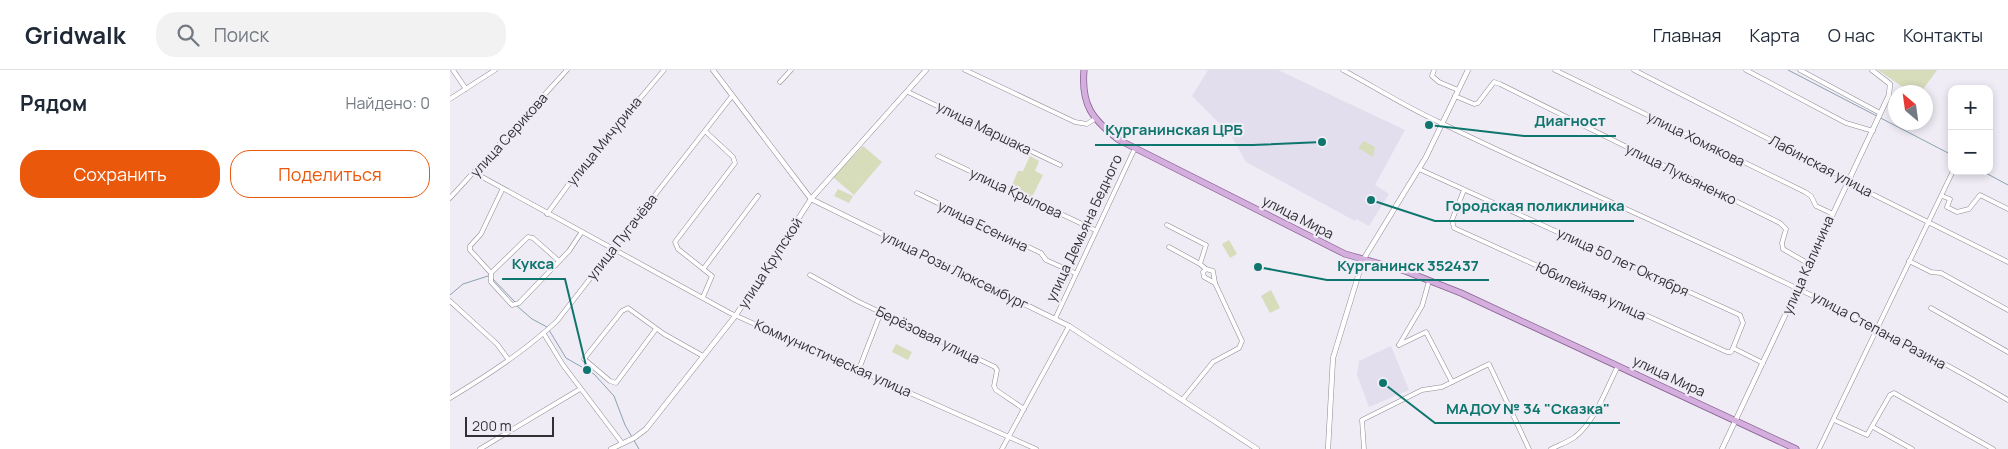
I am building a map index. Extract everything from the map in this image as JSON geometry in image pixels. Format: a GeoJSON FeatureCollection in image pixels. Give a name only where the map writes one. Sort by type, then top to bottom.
{"type":"FeatureCollection","features":[{"type":"Feature","properties":{"kind":"main road"},"geometry":{"type":"LineString","coordinates":[[1084,70],[1084,96],[1096,118]]}},
{"type":"Feature","properties":{"kind":"main road","name":"улица Мира"},"geometry":{"type":"LineString","coordinates":[[1096,118],[1119,140],[1345,254],[1429,281],[1796,449]]}},
{"type":"Feature","properties":{"kind":"street"},"geometry":{"type":"LineString","coordinates":[[453,70],[466,89]]}},
{"type":"Feature","properties":{"kind":"street"},"geometry":{"type":"LineString","coordinates":[[450,99],[495,70]]}},
{"type":"Feature","properties":{"kind":"street","name":"улица Серикова"},"geometry":{"type":"LineString","coordinates":[[450,198],[475,173],[567,70]]}},
{"type":"Feature","properties":{"kind":"street","name":"улица Мичурина"},"geometry":{"type":"LineString","coordinates":[[547,214],[585,163],[664,70]]}},
{"type":"Feature","properties":{"kind":"street","name":"улица Розы Люксембург"},"geometry":{"type":"LineString","coordinates":[[713,70],[811,199],[1069,326],[1257,449]]}},
{"type":"Feature","properties":{"kind":"street"},"geometry":{"type":"LineString","coordinates":[[780,82],[791,70]]}},
{"type":"Feature","properties":{"kind":"street","name":"улица Крупской"},"geometry":{"type":"LineString","coordinates":[[611,449],[633,439],[646,429],[736,315],[811,199],[926,70]]}},
{"type":"Feature","properties":{"kind":"street"},"geometry":{"type":"LineString","coordinates":[[966,70],[1075,122],[1086,124],[1096,118]]}},
{"type":"Feature","properties":{"kind":"street","name":"улица Степана Разина"},"geometry":{"type":"LineString","coordinates":[[1343,70],[1442,124],[1798,288],[2008,400]]}},
{"type":"Feature","properties":{"kind":"street"},"geometry":{"type":"LineString","coordinates":[[1434,70],[1432,76],[1435,80],[1458,90]]}},
{"type":"Feature","properties":{"kind":"street"},"geometry":{"type":"LineString","coordinates":[[1328,449],[1334,358],[1363,260],[1419,168],[1468,70]]}},
{"type":"Feature","properties":{"kind":"street","name":"улица Хомякова"},"geometry":{"type":"LineString","coordinates":[[1555,70],[1806,192],[1811,196],[1816,206],[1831,213]]}},
{"type":"Feature","properties":{"kind":"street","name":"Лабинская улица"},"geometry":{"type":"LineString","coordinates":[[1634,70],[2008,262]]}},
{"type":"Feature","properties":{"kind":"street"},"geometry":{"type":"LineString","coordinates":[[1746,70],[1846,123],[1873,131]]}},
{"type":"Feature","properties":{"kind":"street"},"geometry":{"type":"LineString","coordinates":[[1800,70],[1879,114]]}},
{"type":"Feature","properties":{"kind":"street","name":"улица Калинина"},"geometry":{"type":"LineString","coordinates":[[1722,449],[1831,213],[1873,131],[1891,90],[1887,80],[1872,70]]}},
{"type":"Feature","properties":{"kind":"street","name":"улица Лукьяненко"},"geometry":{"type":"LineString","coordinates":[[1455,96],[1474,104],[1478,103],[1490,84],[1494,82],[1500,84],[1780,223],[1786,229],[1782,243],[1783,248],[1809,264]]}},
{"type":"Feature","properties":{"kind":"street","name":"улица Маршака"},"geometry":{"type":"LineString","coordinates":[[908,92],[1060,166]]}},
{"type":"Feature","properties":{"kind":"street","name":"улица Пугачёва"},"geometry":{"type":"LineString","coordinates":[[450,398],[544,334],[732,96]]}},
{"type":"Feature","properties":{"kind":"street"},"geometry":{"type":"LineString","coordinates":[[703,297],[713,280],[710,273],[678,250],[676,242],[735,163],[733,157],[705,131]]}},
{"type":"Feature","properties":{"kind":"street","name":"улица Демьяна Бедного"},"geometry":{"type":"LineString","coordinates":[[1055,319],[1135,148]]}},
{"type":"Feature","properties":{"kind":"street","name":"улица Крылова"},"geometry":{"type":"LineString","coordinates":[[938,156],[1095,230]]}},
{"type":"Feature","properties":{"kind":"street","name":"улица 50 лет Октября"},"geometry":{"type":"LineString","coordinates":[[1419,168],[1740,315],[1743,323],[1733,348]]}},
{"type":"Feature","properties":{"kind":"street","name":"Коммунистическая улица"},"geometry":{"type":"LineString","coordinates":[[475,173],[502,190],[736,315],[1036,449]]}},
{"type":"Feature","properties":{"kind":"street"},"geometry":{"type":"LineString","coordinates":[[1820,449],[1951,175]]}},
{"type":"Feature","properties":{"kind":"street"},"geometry":{"type":"LineString","coordinates":[[502,190],[481,234],[470,246],[470,250],[491,273],[491,282],[512,305],[516,305],[559,261],[582,233]]}},
{"type":"Feature","properties":{"kind":"street","name":"Юбилейная улица"},"geometry":{"type":"LineString","coordinates":[[1464,190],[1452,220],[1454,228],[1727,352],[1731,352],[1733,348],[1763,363]]}},
{"type":"Feature","properties":{"kind":"street","name":"улица Есенина"},"geometry":{"type":"LineString","coordinates":[[917,193],[1041,253],[1046,260],[1075,273]]}},
{"type":"Feature","properties":{"kind":"street"},"geometry":{"type":"LineString","coordinates":[[1942,196],[1950,199],[1947,207],[1957,212],[1970,209],[1980,195],[2008,210]]}},
{"type":"Feature","properties":{"kind":"street"},"geometry":{"type":"LineString","coordinates":[[704,268],[758,196]]}},
{"type":"Feature","properties":{"kind":"street"},"geometry":{"type":"LineString","coordinates":[[1167,225],[1206,245],[1200,264]]}},
{"type":"Feature","properties":{"kind":"street"},"geometry":{"type":"LineString","coordinates":[[491,273],[528,238],[534,238],[559,261]]}},
{"type":"Feature","properties":{"kind":"street"},"geometry":{"type":"LineString","coordinates":[[1169,247],[1206,269],[1213,270],[1215,283],[1242,338],[1241,346],[1213,362],[1183,399]]}},
{"type":"Feature","properties":{"kind":"street"},"geometry":{"type":"LineString","coordinates":[[1909,261],[1931,272],[1941,273],[2008,310]]}},
{"type":"Feature","properties":{"kind":"street"},"geometry":{"type":"LineString","coordinates":[[1206,269],[1204,277],[1215,283]]}},
{"type":"Feature","properties":{"kind":"street","name":"Берёзовая улица"},"geometry":{"type":"LineString","coordinates":[[810,275],[881,312],[995,367],[997,370],[994,386],[996,390],[1024,409]]}},
{"type":"Feature","properties":{"kind":"street"},"geometry":{"type":"LineString","coordinates":[[1429,281],[1423,294],[1422,306],[1399,345],[1426,332],[1452,382]]}},
{"type":"Feature","properties":{"kind":"street"},"geometry":{"type":"LineString","coordinates":[[450,301],[497,344],[508,359]]}},
{"type":"Feature","properties":{"kind":"street"},"geometry":{"type":"LineString","coordinates":[[1931,308],[2008,352]]}},
{"type":"Feature","properties":{"kind":"street"},"geometry":{"type":"LineString","coordinates":[[656,329],[616,383],[610,381],[584,359],[625,309],[631,310],[656,329],[703,356]]}},
{"type":"Feature","properties":{"kind":"street"},"geometry":{"type":"LineString","coordinates":[[859,369],[881,312]]}},
{"type":"Feature","properties":{"kind":"street"},"geometry":{"type":"LineString","coordinates":[[1002,449],[1069,326]]}},
{"type":"Feature","properties":{"kind":"street"},"geometry":{"type":"LineString","coordinates":[[544,334],[620,446]]}},
{"type":"Feature","properties":{"kind":"street"},"geometry":{"type":"LineString","coordinates":[[1364,449],[1362,420],[1422,390],[1442,387],[1489,364],[1529,449]]}},
{"type":"Feature","properties":{"kind":"street"},"geometry":{"type":"LineString","coordinates":[[1550,449],[1573,439],[1582,431],[1598,406],[1618,366]]}},
{"type":"Feature","properties":{"kind":"street"},"geometry":{"type":"LineString","coordinates":[[480,449],[580,389]]}},
{"type":"Feature","properties":{"kind":"street"},"geometry":{"type":"LineString","coordinates":[[1834,420],[1864,436],[1867,435],[1890,395],[1894,393],[1993,449]]}},
{"type":"Feature","properties":{"kind":"street"},"geometry":{"type":"LineString","coordinates":[[1873,427],[1912,449]]}},
{"type":"Feature","properties":{"kind":"shaded area"},"geometry":{"type":"Polygon","coordinates":[[[1208,70],[1278,70],[1405,130],[1375,185],[1389,194],[1369,226],[1356,219],[1355,221],[1246,162],[1230,134],[1192,96],[1208,70]]]}},
{"type":"Feature","properties":{"kind":"shaded area"},"geometry":{"type":"Polygon","coordinates":[[[1391,346],[1409,390],[1369,407],[1357,375],[1359,361],[1391,346]]]}},
{"type":"Feature","properties":{"kind":"green space"},"geometry":{"type":"Polygon","coordinates":[[[1878,70],[1937,70],[1926,85],[1900,85],[1878,70]]]}},
{"type":"Feature","properties":{"kind":"green space"},"geometry":{"type":"Polygon","coordinates":[[[1364,141],[1375,147],[1373,157],[1358,148],[1364,141]]]}},
{"type":"Feature","properties":{"kind":"green space"},"geometry":{"type":"Polygon","coordinates":[[[863,146],[882,162],[854,195],[833,177],[863,146]]]}},
{"type":"Feature","properties":{"kind":"green space"},"geometry":{"type":"Polygon","coordinates":[[[1030,156],[1039,161],[1035,171],[1043,175],[1032,197],[1011,187],[1018,171],[1023,171],[1030,156]]]}},
{"type":"Feature","properties":{"kind":"green space"},"geometry":{"type":"Polygon","coordinates":[[[838,189],[853,196],[849,203],[834,196],[838,189]]]}},
{"type":"Feature","properties":{"kind":"green space"},"geometry":{"type":"Polygon","coordinates":[[[1229,240],[1237,254],[1230,258],[1222,244],[1229,240]]]}},
{"type":"Feature","properties":{"kind":"green space"},"geometry":{"type":"Polygon","coordinates":[[[1271,290],[1280,308],[1270,313],[1261,296],[1271,290]]]}},
{"type":"Feature","properties":{"kind":"green space"},"geometry":{"type":"Polygon","coordinates":[[[896,344],[912,352],[908,360],[892,352],[896,344]]]}},
{"type":"Feature","properties":{"kind":"waterway"},"geometry":{"type":"LineString","coordinates":[[1788,70],[1948,153]]}},
{"type":"Feature","properties":{"kind":"waterway"},"geometry":{"type":"LineString","coordinates":[[1989,175],[2008,185]]}},
{"type":"Feature","properties":{"kind":"waterway"},"geometry":{"type":"LineString","coordinates":[[450,295],[463,284],[488,276]]}},
{"type":"Feature","properties":{"kind":"waterway"},"geometry":{"type":"LineString","coordinates":[[492,278],[515,302]]}},
{"type":"Feature","properties":{"kind":"waterway"},"geometry":{"type":"LineString","coordinates":[[517,306],[532,319],[547,327]]}},
{"type":"Feature","properties":{"kind":"waterway"},"geometry":{"type":"LineString","coordinates":[[549,330],[566,358],[594,374],[614,396],[625,425],[639,449]]}},
{"type":"Feature","properties":{"kind":"place","name":"Диагност"},"geometry":{"type":"Point","coordinates":[1429,125]}},
{"type":"Feature","properties":{"kind":"place","name":"Курганинская ЦРБ"},"geometry":{"type":"Point","coordinates":[1322,142]}},
{"type":"Feature","properties":{"kind":"place","name":"Городская поликлиника"},"geometry":{"type":"Point","coordinates":[1371,200]}},
{"type":"Feature","properties":{"kind":"place","name":"Курганинск 352437"},"geometry":{"type":"Point","coordinates":[1258,267]}},
{"type":"Feature","properties":{"kind":"place","name":"Кукса"},"geometry":{"type":"Point","coordinates":[587,370]}},
{"type":"Feature","properties":{"kind":"place","name":"МАДОУ № 34 \"Сказка\""},"geometry":{"type":"Point","coordinates":[1383,383]}}]}
